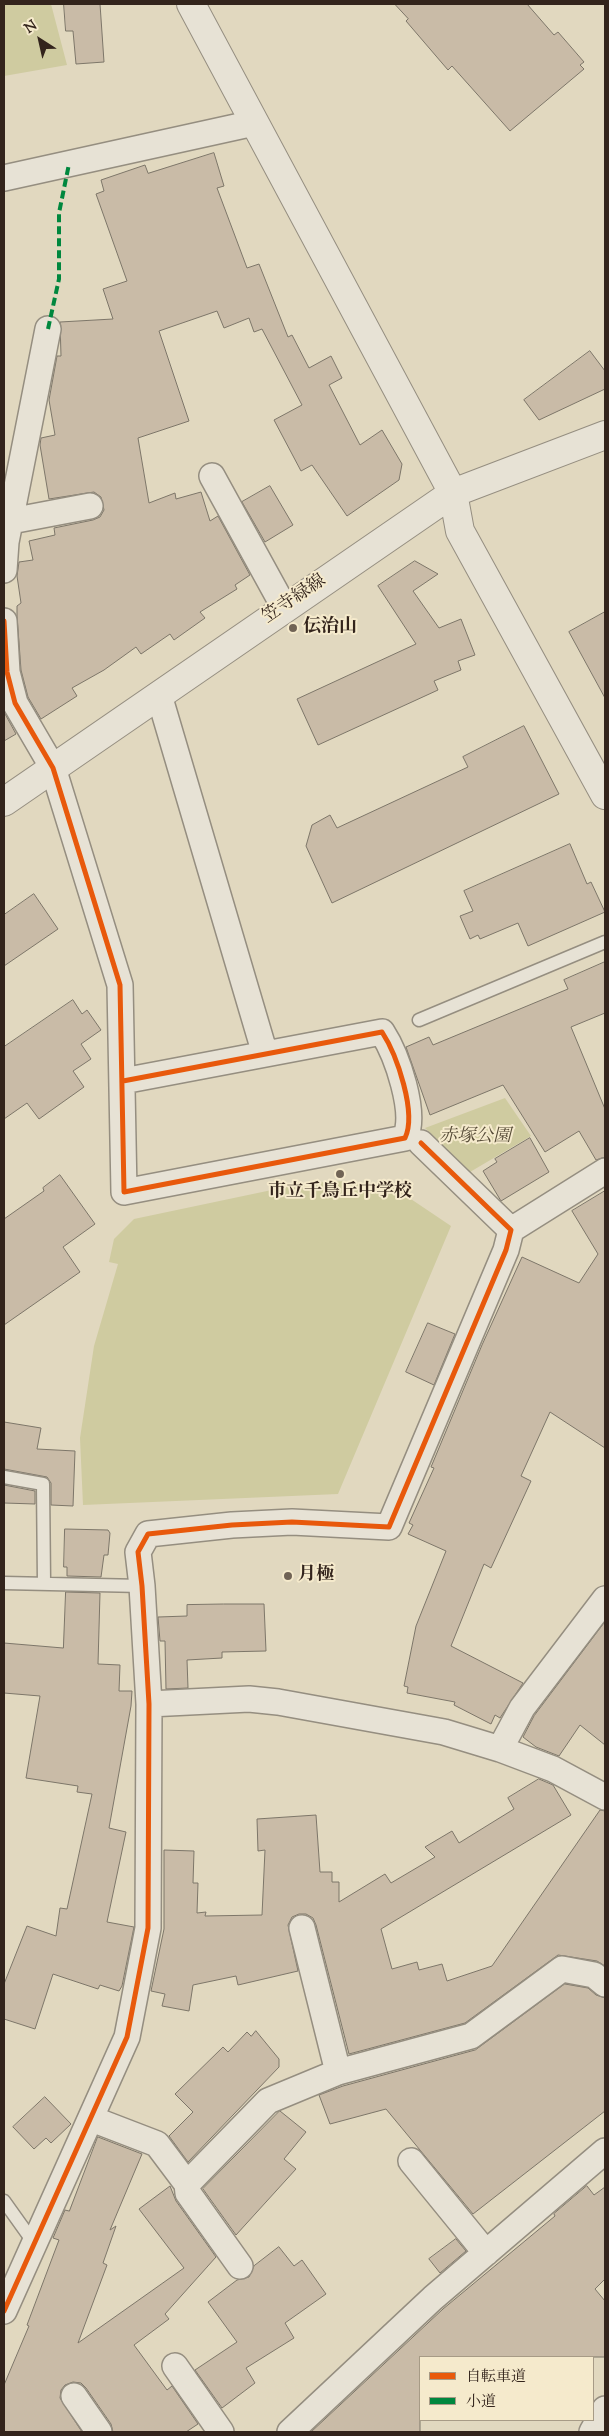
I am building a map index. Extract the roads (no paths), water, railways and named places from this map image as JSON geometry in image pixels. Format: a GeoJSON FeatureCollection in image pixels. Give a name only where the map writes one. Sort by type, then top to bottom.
{"type":"FeatureCollection","features":[{"type":"Feature","properties":{"kind":"street"},"geometry":{"type":"LineString","coordinates":[[191,4],[453,493],[460,530],[602,780]]}},
{"type":"Feature","properties":{"kind":"street"},"geometry":{"type":"LineString","coordinates":[[4,178],[254,122]]}},
{"type":"Feature","properties":{"kind":"street"},"geometry":{"type":"LineString","coordinates":[[4,570],[6,542],[48,329]]}},
{"type":"Feature","properties":{"kind":"street","name":"笠寺緑線"},"geometry":{"type":"LineString","coordinates":[[4,802],[284,607],[453,493],[605,435]]}},
{"type":"Feature","properties":{"kind":"street"},"geometry":{"type":"LineString","coordinates":[[212,476],[284,607]]}},
{"type":"Feature","properties":{"kind":"street"},"geometry":{"type":"LineString","coordinates":[[10,521],[90,506]]}},
{"type":"Feature","properties":{"kind":"street"},"geometry":{"type":"LineString","coordinates":[[4,621],[7,672],[15,703],[53,768],[120,985],[124,1192],[405,1138],[409,1130],[404,1082],[390,1044],[382,1032],[123,1081]]}},
{"type":"Feature","properties":{"kind":"street"},"geometry":{"type":"LineString","coordinates":[[158,695],[265,1054]]}},
{"type":"Feature","properties":{"kind":"street"},"geometry":{"type":"LineString","coordinates":[[421,1143],[511,1230]]}},
{"type":"Feature","properties":{"kind":"street"},"geometry":{"type":"LineString","coordinates":[[4,2311],[92,2119],[127,2037],[148,1928],[148,1704],[142,1586],[138,1552],[148,1534],[232,1524],[292,1522],[390,1527],[506,1250],[511,1230],[605,1171]]}},
{"type":"Feature","properties":{"kind":"street"},"geometry":{"type":"LineString","coordinates":[[500,1749],[522,1708],[605,1599]]}},
{"type":"Feature","properties":{"kind":"street"},"geometry":{"type":"LineString","coordinates":[[148,1704],[249,1699],[278,1702],[444,1732],[500,1749],[553,1770],[605,1797]]}},
{"type":"Feature","properties":{"kind":"street"},"geometry":{"type":"LineString","coordinates":[[302,1928],[338,2072]]}},
{"type":"Feature","properties":{"kind":"street"},"geometry":{"type":"LineString","coordinates":[[187,2184],[268,2101],[338,2072],[471,2036],[562,1968],[594,1975],[605,1984]]}},
{"type":"Feature","properties":{"kind":"street"},"geometry":{"type":"LineString","coordinates":[[92,2119],[157,2144],[187,2184],[188,2193],[240,2266]]}},
{"type":"Feature","properties":{"kind":"street"},"geometry":{"type":"LineString","coordinates":[[290,2432],[433,2298],[605,2151]]}},
{"type":"Feature","properties":{"kind":"street"},"geometry":{"type":"LineString","coordinates":[[411,2161],[486,2253]]}},
{"type":"Feature","properties":{"kind":"street"},"geometry":{"type":"LineString","coordinates":[[175,2366],[221,2432]]}},
{"type":"Feature","properties":{"kind":"street"},"geometry":{"type":"LineString","coordinates":[[74,2396],[99,2432]]}},
{"type":"Feature","properties":{"kind":"street"},"geometry":{"type":"LineString","coordinates":[[592,2432],[605,2409]]}},
{"type":"Feature","properties":{"kind":"lane"},"geometry":{"type":"LineString","coordinates":[[419,1020],[605,942]]}},
{"type":"Feature","properties":{"kind":"lane"},"geometry":{"type":"LineString","coordinates":[[4,1477],[43,1484],[44,1582]]}},
{"type":"Feature","properties":{"kind":"lane"},"geometry":{"type":"LineString","coordinates":[[4,1583],[44,1582],[142,1586]]}},
{"type":"Feature","properties":{"kind":"lane"},"geometry":{"type":"LineString","coordinates":[[4,2201],[34,2243]]}},
{"type":"Feature","properties":{"kind":"place","name":"伝治山"},"geometry":{"type":"Point","coordinates":[293,628]}},
{"type":"Feature","properties":{"kind":"place","name":"市立千鳥丘中学校"},"geometry":{"type":"Point","coordinates":[340,1174]}},
{"type":"Feature","properties":{"kind":"place","name":"月極"},"geometry":{"type":"Point","coordinates":[288,1576]}},
{"type":"Feature","properties":{"kind":"park label","name":"赤塚公園"},"geometry":{"type":"Point","coordinates":[475,1138]}}]}
